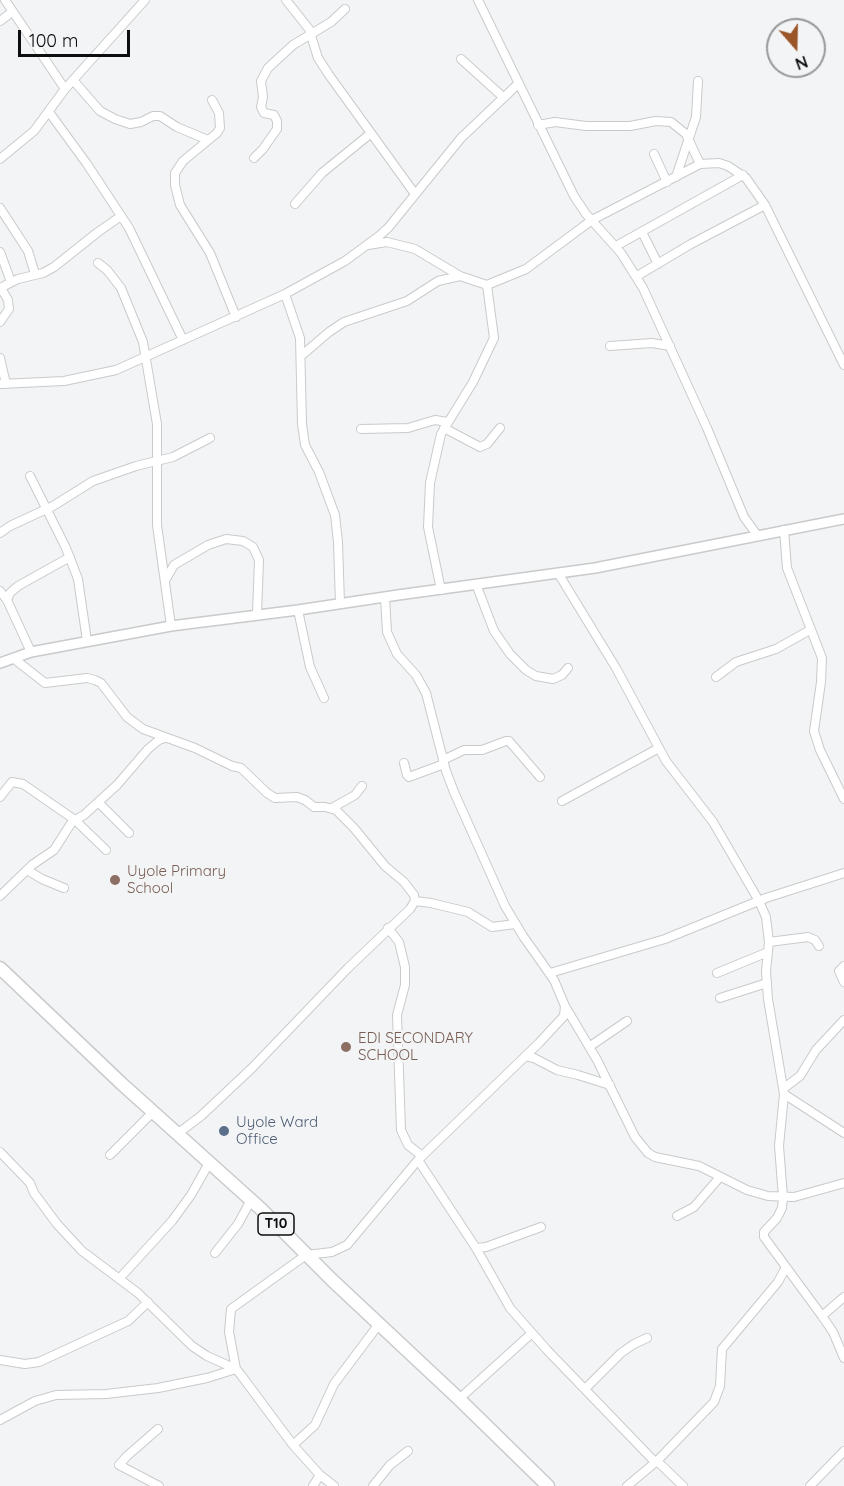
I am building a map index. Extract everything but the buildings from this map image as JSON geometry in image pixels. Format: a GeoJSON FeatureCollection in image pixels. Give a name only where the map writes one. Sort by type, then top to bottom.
{"type":"FeatureCollection","features":[{"type":"Feature","properties":{"kind":"highway","name":"T10"},"geometry":{"type":"LineString","coordinates":[[0,968],[153,1112],[251,1200],[548,1486]]}},
{"type":"Feature","properties":{"kind":"street"},"geometry":{"type":"LineString","coordinates":[[6,0],[65,89]]}},
{"type":"Feature","properties":{"kind":"street"},"geometry":{"type":"LineString","coordinates":[[0,159],[25,140],[65,89],[145,0]]}},
{"type":"Feature","properties":{"kind":"street"},"geometry":{"type":"LineString","coordinates":[[286,0],[306,25],[318,58],[415,194]]}},
{"type":"Feature","properties":{"kind":"street"},"geometry":{"type":"LineString","coordinates":[[478,0],[574,196],[636,276],[712,439],[744,517],[757,535]]}},
{"type":"Feature","properties":{"kind":"street"},"geometry":{"type":"LineString","coordinates":[[254,158],[277,129],[274,115],[264,113],[261,109],[261,86],[264,74],[281,55],[331,22],[345,9]]}},
{"type":"Feature","properties":{"kind":"street"},"geometry":{"type":"LineString","coordinates":[[0,21],[12,12]]}},
{"type":"Feature","properties":{"kind":"street"},"geometry":{"type":"LineString","coordinates":[[461,58],[503,97]]}},
{"type":"Feature","properties":{"kind":"street"},"geometry":{"type":"LineString","coordinates":[[73,80],[100,111],[115,119],[130,124],[153,116],[160,116],[177,127],[208,140]]}},
{"type":"Feature","properties":{"kind":"street"},"geometry":{"type":"LineString","coordinates":[[676,177],[696,117],[698,81]]}},
{"type":"Feature","properties":{"kind":"street"},"geometry":{"type":"LineString","coordinates":[[0,358],[3,384],[84,378],[116,370],[145,358],[285,294],[345,261],[368,245],[398,218],[461,138],[518,84]]}},
{"type":"Feature","properties":{"kind":"street"},"geometry":{"type":"LineString","coordinates":[[212,100],[221,120],[218,133],[191,154],[178,168],[175,178],[176,191],[185,214],[210,253],[236,317]]}},
{"type":"Feature","properties":{"kind":"street"},"geometry":{"type":"LineString","coordinates":[[49,112],[121,216],[183,340]]}},
{"type":"Feature","properties":{"kind":"street"},"geometry":{"type":"LineString","coordinates":[[538,125],[555,122],[586,126],[630,126],[665,121],[677,125],[688,137],[700,164]]}},
{"type":"Feature","properties":{"kind":"street"},"geometry":{"type":"LineString","coordinates":[[294,204],[322,173],[370,134]]}},
{"type":"Feature","properties":{"kind":"street"},"geometry":{"type":"LineString","coordinates":[[654,154],[668,182]]}},
{"type":"Feature","properties":{"kind":"street"},"geometry":{"type":"LineString","coordinates":[[368,245],[387,242],[416,249],[460,276],[486,285],[526,269],[592,220],[700,164],[719,163],[743,175],[765,205],[844,365]]}},
{"type":"Feature","properties":{"kind":"street"},"geometry":{"type":"LineString","coordinates":[[615,246],[743,175]]}},
{"type":"Feature","properties":{"kind":"street"},"geometry":{"type":"LineString","coordinates":[[636,276],[765,205]]}},
{"type":"Feature","properties":{"kind":"street"},"geometry":{"type":"LineString","coordinates":[[0,208],[28,251],[35,274]]}},
{"type":"Feature","properties":{"kind":"street"},"geometry":{"type":"LineString","coordinates":[[0,322],[9,309],[8,300],[1,288],[11,282],[43,273],[62,263],[90,238],[121,216]]}},
{"type":"Feature","properties":{"kind":"street"},"geometry":{"type":"LineString","coordinates":[[642,232],[658,264]]}},
{"type":"Feature","properties":{"kind":"street"},"geometry":{"type":"LineString","coordinates":[[0,252],[11,282]]}},
{"type":"Feature","properties":{"kind":"street"},"geometry":{"type":"LineString","coordinates":[[98,263],[117,282],[125,296],[143,342],[158,424],[156,514],[171,626]]}},
{"type":"Feature","properties":{"kind":"street"},"geometry":{"type":"LineString","coordinates":[[301,356],[318,340],[344,322],[407,301],[438,281],[460,276]]}},
{"type":"Feature","properties":{"kind":"street"},"geometry":{"type":"LineString","coordinates":[[441,590],[429,540],[427,511],[434,458],[445,425],[473,382],[494,338],[486,285]]}},
{"type":"Feature","properties":{"kind":"street"},"geometry":{"type":"LineString","coordinates":[[285,294],[298,331],[303,435],[307,452],[319,472],[335,516],[340,604]]}},
{"type":"Feature","properties":{"kind":"street"},"geometry":{"type":"LineString","coordinates":[[610,346],[652,343],[670,346]]}},
{"type":"Feature","properties":{"kind":"street"},"geometry":{"type":"LineString","coordinates":[[361,429],[408,428],[435,420],[480,447],[487,444],[500,428]]}},
{"type":"Feature","properties":{"kind":"street"},"geometry":{"type":"LineString","coordinates":[[0,533],[46,510],[93,481],[180,455],[210,438]]}},
{"type":"Feature","properties":{"kind":"street"},"geometry":{"type":"LineString","coordinates":[[30,476],[70,557],[80,587],[87,641]]}},
{"type":"Feature","properties":{"kind":"street"},"geometry":{"type":"LineString","coordinates":[[0,663],[31,652],[171,626],[558,573],[695,550],[757,535],[844,519]]}},
{"type":"Feature","properties":{"kind":"street"},"geometry":{"type":"LineString","coordinates":[[784,530],[787,568],[822,658],[823,668],[814,731],[820,750],[844,799]]}},
{"type":"Feature","properties":{"kind":"street"},"geometry":{"type":"LineString","coordinates":[[165,581],[174,565],[207,545],[226,539],[243,541],[253,547],[259,561],[257,614]]}},
{"type":"Feature","properties":{"kind":"street"},"geometry":{"type":"LineString","coordinates":[[7,600],[10,593],[18,586],[70,557]]}},
{"type":"Feature","properties":{"kind":"street"},"geometry":{"type":"LineString","coordinates":[[558,573],[611,659],[674,774],[713,822],[766,917],[769,942],[767,983],[772,1029],[784,1091],[779,1146],[783,1197],[779,1214],[763,1233],[771,1249],[822,1316],[844,1358]]}},
{"type":"Feature","properties":{"kind":"street"},"geometry":{"type":"LineString","coordinates":[[476,584],[495,631],[510,654],[526,670],[536,676],[553,679],[568,668]]}},
{"type":"Feature","properties":{"kind":"street"},"geometry":{"type":"LineString","coordinates":[[0,591],[7,600],[31,652]]}},
{"type":"Feature","properties":{"kind":"street"},"geometry":{"type":"LineString","coordinates":[[385,597],[387,632],[398,654],[416,675],[426,693],[444,762],[485,863],[514,924],[550,973],[565,1006],[610,1085],[631,1131],[648,1153],[655,1157],[699,1166],[758,1194],[783,1197],[806,1194],[844,1183]]}},
{"type":"Feature","properties":{"kind":"street"},"geometry":{"type":"LineString","coordinates":[[298,610],[310,667],[324,698]]}},
{"type":"Feature","properties":{"kind":"street"},"geometry":{"type":"LineString","coordinates":[[716,678],[736,662],[776,649],[810,630]]}},
{"type":"Feature","properties":{"kind":"street"},"geometry":{"type":"LineString","coordinates":[[13,658],[45,683],[87,678],[101,683],[127,717],[149,733],[195,748],[241,768],[275,798],[297,798],[314,807],[332,808],[340,813],[385,866],[411,890],[415,901]]}},
{"type":"Feature","properties":{"kind":"street"},"geometry":{"type":"LineString","coordinates":[[0,896],[27,870],[54,850],[70,824],[99,803],[147,749],[166,738]]}},
{"type":"Feature","properties":{"kind":"street"},"geometry":{"type":"LineString","coordinates":[[404,763],[409,777],[444,762],[464,750],[478,751],[509,741],[540,777]]}},
{"type":"Feature","properties":{"kind":"street"},"geometry":{"type":"LineString","coordinates":[[562,801],[659,748]]}},
{"type":"Feature","properties":{"kind":"street"},"geometry":{"type":"LineString","coordinates":[[0,797],[9,785],[17,781],[31,788],[75,820],[106,850]]}},
{"type":"Feature","properties":{"kind":"street"},"geometry":{"type":"LineString","coordinates":[[332,808],[355,795],[362,786]]}},
{"type":"Feature","properties":{"kind":"street"},"geometry":{"type":"LineString","coordinates":[[99,803],[129,833]]}},
{"type":"Feature","properties":{"kind":"street"},"geometry":{"type":"LineString","coordinates":[[27,870],[64,888]]}},
{"type":"Feature","properties":{"kind":"street"},"geometry":{"type":"LineString","coordinates":[[550,973],[680,934],[759,901],[844,873]]}},
{"type":"Feature","properties":{"kind":"street"},"geometry":{"type":"LineString","coordinates":[[415,901],[468,912],[492,927],[514,924]]}},
{"type":"Feature","properties":{"kind":"street"},"geometry":{"type":"LineString","coordinates":[[177,1134],[201,1116],[252,1068],[415,901]]}},
{"type":"Feature","properties":{"kind":"street"},"geometry":{"type":"LineString","coordinates":[[388,928],[399,942],[405,966],[405,985],[397,1015],[401,1130],[408,1145],[420,1158],[476,1248],[503,1297],[532,1333],[656,1462],[683,1486]]}},
{"type":"Feature","properties":{"kind":"street"},"geometry":{"type":"LineString","coordinates":[[769,942],[808,937],[815,940],[819,946]]}},
{"type":"Feature","properties":{"kind":"street"},"geometry":{"type":"LineString","coordinates":[[717,973],[768,952]]}},
{"type":"Feature","properties":{"kind":"street"},"geometry":{"type":"LineString","coordinates":[[844,966],[839,971],[844,982]]}},
{"type":"Feature","properties":{"kind":"street"},"geometry":{"type":"LineString","coordinates":[[720,998],[767,983]]}},
{"type":"Feature","properties":{"kind":"street"},"geometry":{"type":"LineString","coordinates":[[236,1370],[229,1332],[230,1310],[306,1255],[332,1252],[347,1245],[420,1158],[562,1019],[565,1006]]}},
{"type":"Feature","properties":{"kind":"street"},"geometry":{"type":"LineString","coordinates":[[590,1047],[627,1020]]}},
{"type":"Feature","properties":{"kind":"street"},"geometry":{"type":"LineString","coordinates":[[784,1091],[800,1076],[816,1050],[844,1020]]}},
{"type":"Feature","properties":{"kind":"street"},"geometry":{"type":"LineString","coordinates":[[525,1056],[557,1070],[610,1085]]}},
{"type":"Feature","properties":{"kind":"street"},"geometry":{"type":"LineString","coordinates":[[784,1091],[844,1133]]}},
{"type":"Feature","properties":{"kind":"street"},"geometry":{"type":"LineString","coordinates":[[110,1155],[153,1112]]}},
{"type":"Feature","properties":{"kind":"street"},"geometry":{"type":"LineString","coordinates":[[2,1157],[30,1183],[34,1192],[73,1243],[148,1302],[198,1350],[236,1370],[293,1445],[320,1475],[334,1486]]}},
{"type":"Feature","properties":{"kind":"street"},"geometry":{"type":"LineString","coordinates":[[119,1279],[172,1221],[191,1195],[209,1163]]}},
{"type":"Feature","properties":{"kind":"street"},"geometry":{"type":"LineString","coordinates":[[677,1216],[694,1207],[720,1177]]}},
{"type":"Feature","properties":{"kind":"street"},"geometry":{"type":"LineString","coordinates":[[215,1252],[238,1224],[251,1200]]}},
{"type":"Feature","properties":{"kind":"street"},"geometry":{"type":"LineString","coordinates":[[476,1248],[498,1243],[541,1227]]}},
{"type":"Feature","properties":{"kind":"street"},"geometry":{"type":"LineString","coordinates":[[627,1486],[656,1462],[714,1402],[720,1386],[722,1349],[778,1282],[786,1267]]}},
{"type":"Feature","properties":{"kind":"street"},"geometry":{"type":"LineString","coordinates":[[822,1316],[844,1297]]}},
{"type":"Feature","properties":{"kind":"street"},"geometry":{"type":"LineString","coordinates":[[0,1360],[25,1364],[47,1359],[128,1321],[148,1302]]}},
{"type":"Feature","properties":{"kind":"street"},"geometry":{"type":"LineString","coordinates":[[293,1445],[315,1425],[334,1384],[379,1324]]}},
{"type":"Feature","properties":{"kind":"street"},"geometry":{"type":"LineString","coordinates":[[459,1399],[532,1333]]}},
{"type":"Feature","properties":{"kind":"street"},"geometry":{"type":"LineString","coordinates":[[585,1389],[625,1350],[647,1338]]}},
{"type":"Feature","properties":{"kind":"street"},"geometry":{"type":"LineString","coordinates":[[0,1420],[35,1401],[56,1395],[106,1394],[158,1388],[236,1370]]}},
{"type":"Feature","properties":{"kind":"street"},"geometry":{"type":"LineString","coordinates":[[158,1430],[119,1465],[159,1486]]}},
{"type":"Feature","properties":{"kind":"street"},"geometry":{"type":"LineString","coordinates":[[373,1486],[390,1466],[408,1451]]}},
{"type":"Feature","properties":{"kind":"street"},"geometry":{"type":"LineString","coordinates":[[810,1486],[844,1451]]}},
{"type":"Feature","properties":{"kind":"street"},"geometry":{"type":"LineString","coordinates":[[313,1486],[320,1475]]}},
{"type":"Feature","properties":{"kind":"place","name":"Uyole Primary School"},"geometry":{"type":"Point","coordinates":[115,880]}},
{"type":"Feature","properties":{"kind":"place","name":"EDI SECONDARY SCHOOL"},"geometry":{"type":"Point","coordinates":[346,1047]}},
{"type":"Feature","properties":{"kind":"place","name":"Uyole Ward Office"},"geometry":{"type":"Point","coordinates":[224,1131]}}]}
